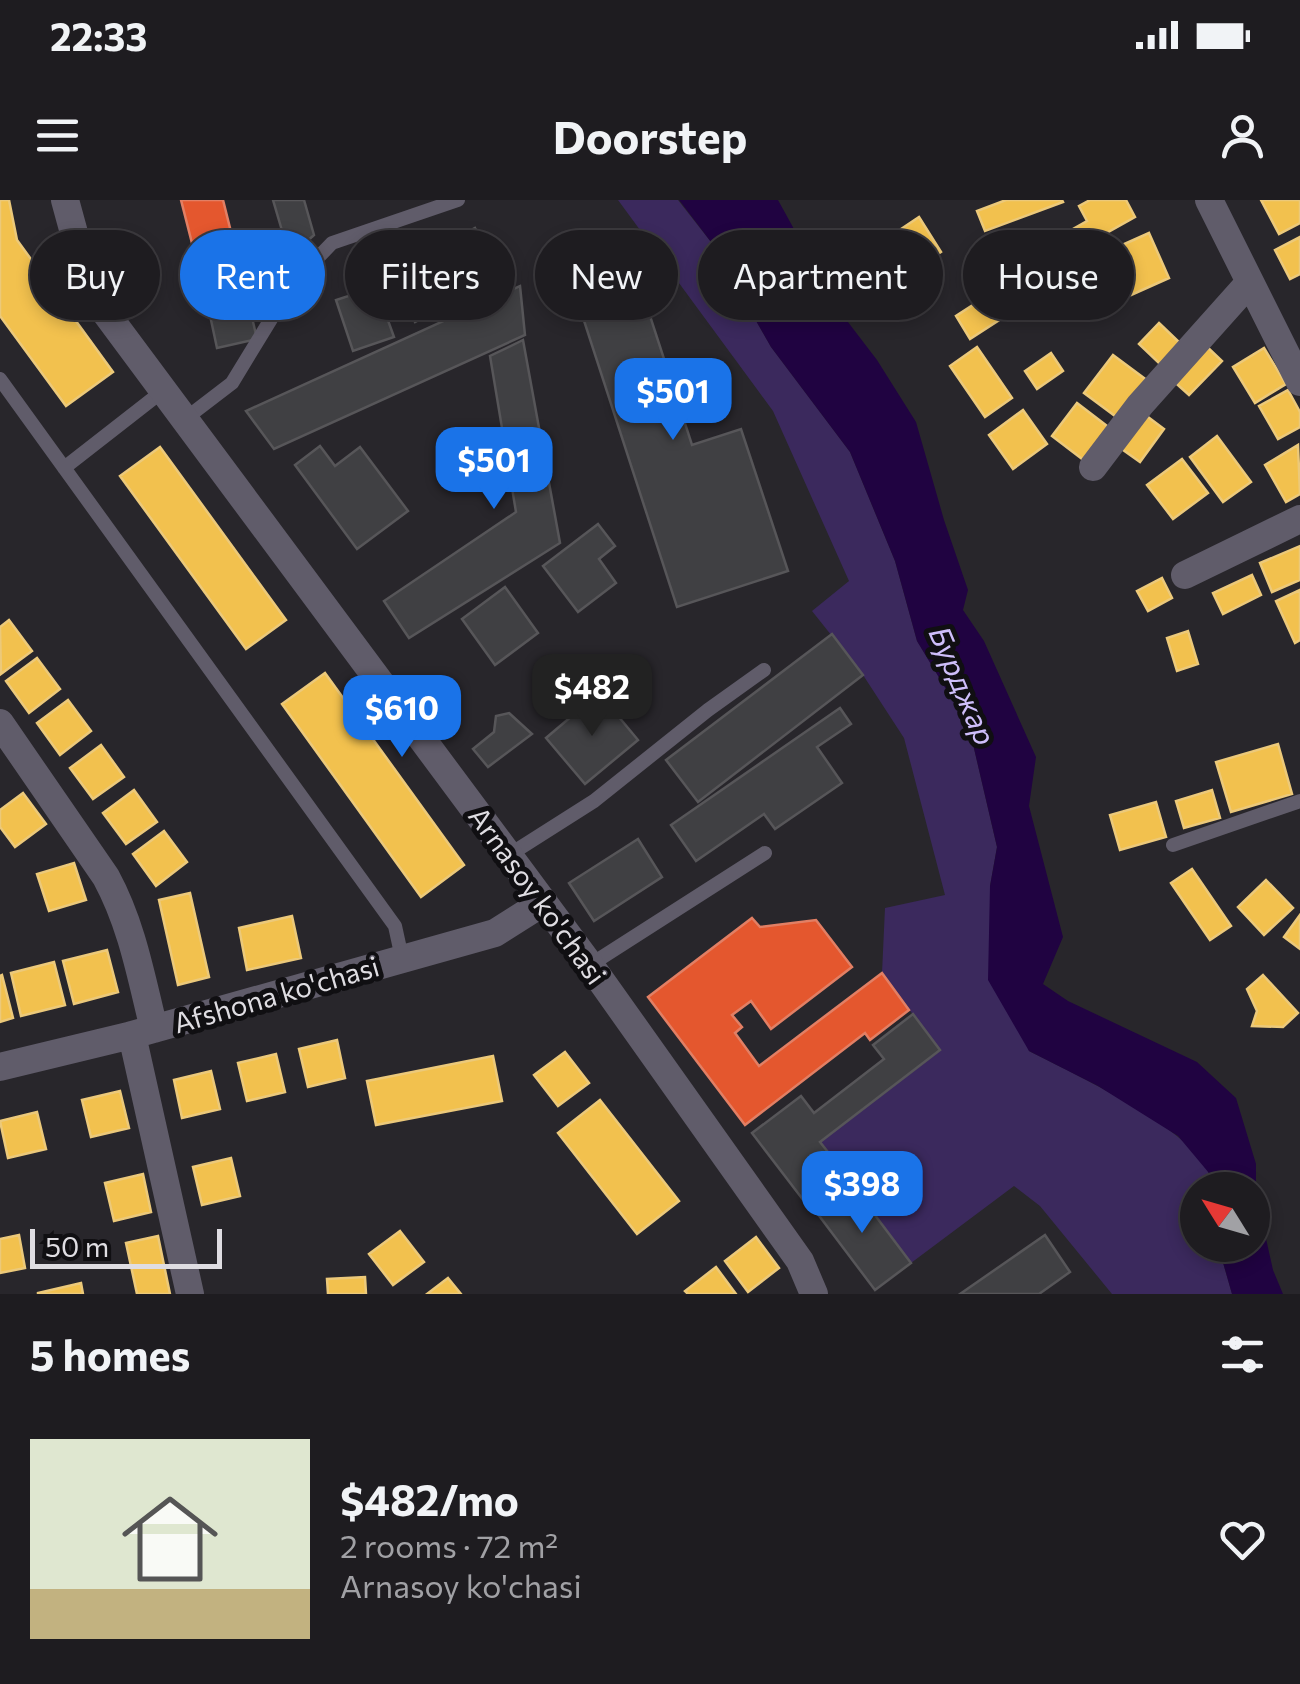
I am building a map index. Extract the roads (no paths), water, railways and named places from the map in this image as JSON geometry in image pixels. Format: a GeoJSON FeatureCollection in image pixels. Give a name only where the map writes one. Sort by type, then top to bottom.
{"type":"FeatureCollection","features":[{"type":"Feature","properties":{"kind":"street","name":"Arnasoy ko'chasi"},"geometry":{"type":"LineString","coordinates":[[66,200],[94,292],[590,964],[800,1261],[814,1294]]}},
{"type":"Feature","properties":{"kind":"street"},"geometry":{"type":"LineString","coordinates":[[1209,200],[1300,382]]}},
{"type":"Feature","properties":{"kind":"street"},"geometry":{"type":"LineString","coordinates":[[1093,467],[1140,405],[1248,283]]}},
{"type":"Feature","properties":{"kind":"street"},"geometry":{"type":"LineString","coordinates":[[1185,575],[1300,519]]}},
{"type":"Feature","properties":{"kind":"street"},"geometry":{"type":"LineString","coordinates":[[0,723],[106,876],[130,926],[143,1032],[190,1294]]}},
{"type":"Feature","properties":{"kind":"street","name":"Afshona ko'chasi"},"geometry":{"type":"LineString","coordinates":[[0,1067],[143,1032],[495,933],[544,902]]}},
{"type":"Feature","properties":{"kind":"lane"},"geometry":{"type":"LineString","coordinates":[[185,419],[232,383],[271,318],[332,243],[458,200]]}},
{"type":"Feature","properties":{"kind":"lane"},"geometry":{"type":"LineString","coordinates":[[0,379],[395,926],[402,958]]}},
{"type":"Feature","properties":{"kind":"lane"},"geometry":{"type":"LineString","coordinates":[[64,468],[164,390]]}},
{"type":"Feature","properties":{"kind":"lane"},"geometry":{"type":"LineString","coordinates":[[509,855],[594,801],[764,670]]}},
{"type":"Feature","properties":{"kind":"lane"},"geometry":{"type":"LineString","coordinates":[[1173,845],[1300,800]]}},
{"type":"Feature","properties":{"kind":"lane"},"geometry":{"type":"LineString","coordinates":[[590,964],[765,852]]}},
{"type":"Feature","properties":{"kind":"water","name":"Бурджар"},"geometry":{"type":"Polygon","coordinates":[[[679,200],[778,200],[795,230],[702,230],[679,200]]]}},
{"type":"Feature","properties":{"kind":"water","name":"Бурджар"},"geometry":{"type":"Polygon","coordinates":[[[756,320],[846,320],[916,422],[968,590],[963,610],[984,641],[1036,757],[1029,806],[1063,937],[1043,984],[1068,1001],[1197,1062],[1236,1098],[1256,1172],[1208,1172],[1178,1136],[1098,1086],[1029,1051],[988,980],[990,886],[997,847],[969,727],[917,641],[895,561],[850,452],[771,347],[756,320]]]}},
{"type":"Feature","properties":{"kind":"water","name":"Бурджар"},"geometry":{"type":"Polygon","coordinates":[[[1270,1257],[1283,1294],[1232,1294],[1223,1262],[1270,1262],[1270,1257]]]}}]}
